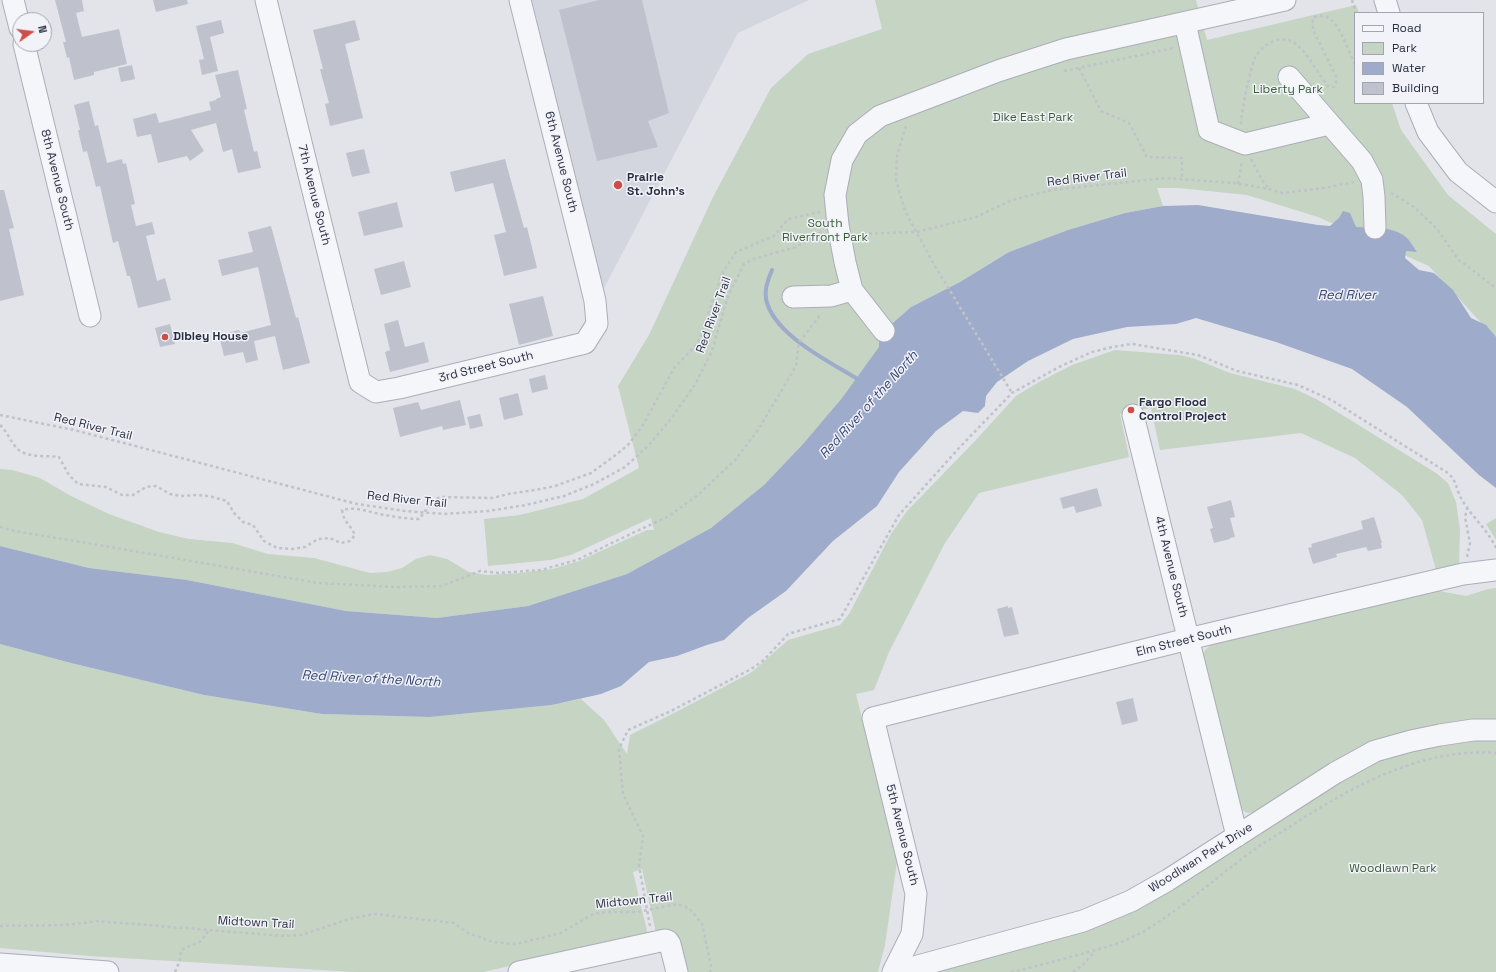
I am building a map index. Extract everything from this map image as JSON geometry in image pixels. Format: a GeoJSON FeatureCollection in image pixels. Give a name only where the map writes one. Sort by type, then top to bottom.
{"type":"FeatureCollection","features":[{"type":"Feature","properties":{"kind":"street"},"geometry":{"type":"LineString","coordinates":[[13,0],[16,12]]}},
{"type":"Feature","properties":{"kind":"street","name":"7th Avenue South"},"geometry":{"type":"LineString","coordinates":[[266,0],[360,382],[366,386]]}},
{"type":"Feature","properties":{"kind":"street","name":"6th Avenue South"},"geometry":{"type":"LineString","coordinates":[[520,0],[589,274],[595,301],[597,324]]}},
{"type":"Feature","properties":{"kind":"street"},"geometry":{"type":"LineString","coordinates":[[884,331],[852,290],[845,262],[837,217],[835,195],[842,160],[857,134],[880,116],[998,71],[1066,49],[1285,0]]}},
{"type":"Feature","properties":{"kind":"street"},"geometry":{"type":"LineString","coordinates":[[1385,0],[1389,12]]}},
{"type":"Feature","properties":{"kind":"street"},"geometry":{"type":"LineString","coordinates":[[1185,23],[1209,130],[1245,144],[1329,124]]}},
{"type":"Feature","properties":{"kind":"street","name":"8th Avenue South"},"geometry":{"type":"LineString","coordinates":[[26,52],[90,316]]}},
{"type":"Feature","properties":{"kind":"street"},"geometry":{"type":"LineString","coordinates":[[1289,77],[1362,161],[1372,180],[1375,228]]}},
{"type":"Feature","properties":{"kind":"street"},"geometry":{"type":"LineString","coordinates":[[1416,104],[1428,132],[1458,172],[1496,202]]}},
{"type":"Feature","properties":{"kind":"street"},"geometry":{"type":"LineString","coordinates":[[793,297],[826,296],[852,290]]}},
{"type":"Feature","properties":{"kind":"street","name":"3rd Street South"},"geometry":{"type":"LineString","coordinates":[[366,386],[376,392],[399,388],[585,343],[597,324]]}},
{"type":"Feature","properties":{"kind":"street","name":"4th Avenue South"},"geometry":{"type":"LineString","coordinates":[[1133,415],[1237,836]]}},
{"type":"Feature","properties":{"kind":"street","name":"Elm Street South"},"geometry":{"type":"LineString","coordinates":[[873,718],[1188,639],[1463,574],[1496,570]]}},
{"type":"Feature","properties":{"kind":"street","name":"5th Avenue South"},"geometry":{"type":"LineString","coordinates":[[873,718],[916,894],[912,934],[895,972]]}},
{"type":"Feature","properties":{"kind":"street","name":"Woodlwan Park Drive"},"geometry":{"type":"LineString","coordinates":[[895,972],[1083,921],[1131,901],[1168,880],[1335,773],[1375,751],[1440,735],[1473,730],[1496,730]]}},
{"type":"Feature","properties":{"kind":"street"},"geometry":{"type":"LineString","coordinates":[[518,972],[665,940],[668,941],[677,972]]}},
{"type":"Feature","properties":{"kind":"street"},"geometry":{"type":"LineString","coordinates":[[0,964],[108,972]]}},
{"type":"Feature","properties":{"kind":"path"},"geometry":{"type":"LineString","coordinates":[[1352,0],[1356,12]]}},
{"type":"Feature","properties":{"kind":"path"},"geometry":{"type":"LineString","coordinates":[[1064,71],[1190,44]]}},
{"type":"Feature","properties":{"kind":"path"},"geometry":{"type":"LineString","coordinates":[[1079,68],[1101,111],[1129,123],[1147,157],[1182,158],[1182,178]]}},
{"type":"Feature","properties":{"kind":"path"},"geometry":{"type":"LineString","coordinates":[[909,122],[904,128],[897,156],[896,180],[905,211],[932,261],[1012,393]]}},
{"type":"Feature","properties":{"kind":"path"},"geometry":{"type":"LineString","coordinates":[[1245,144],[1262,180],[1269,189]]}},
{"type":"Feature","properties":{"kind":"path","name":"Red River Trail"},"geometry":{"type":"LineString","coordinates":[[0,415],[81,432],[357,504],[405,511],[444,514],[488,511],[526,505],[564,496],[594,484],[625,468],[648,446],[670,420],[696,383],[712,351],[728,296],[744,264],[753,259],[796,246],[818,233],[837,217],[859,235],[917,232],[976,217],[1012,200],[1052,190],[1166,178],[1182,178],[1238,184],[1269,189],[1282,193],[1372,180]]}},
{"type":"Feature","properties":{"kind":"path"},"geometry":{"type":"LineString","coordinates":[[1372,180],[1414,207],[1437,229],[1458,259],[1496,288]]}},
{"type":"Feature","properties":{"kind":"path"},"geometry":{"type":"LineString","coordinates":[[0,425],[6,431],[15,447],[30,456],[44,455],[59,457],[69,475],[78,484],[106,487],[122,495],[133,495],[146,487],[156,486],[170,494],[182,496],[209,496],[227,501],[234,513],[243,522],[253,525],[264,541],[277,548],[292,550],[305,547],[318,539],[330,538],[341,543],[350,541],[355,535],[344,520],[342,510],[348,508],[419,519],[432,501],[440,497],[493,498],[508,494],[541,490],[591,473],[627,446],[642,427],[674,368],[698,343],[722,274],[736,252],[774,236],[788,219],[837,217]]}},
{"type":"Feature","properties":{"kind":"path"},"geometry":{"type":"LineString","coordinates":[[0,527],[14,531],[86,542],[318,583],[394,587],[442,586],[480,571],[499,574],[541,570],[577,560],[669,516],[698,495],[736,459],[758,430],[796,366],[799,342],[818,318],[826,296]]}},
{"type":"Feature","properties":{"kind":"path"},"geometry":{"type":"LineString","coordinates":[[647,911],[639,866],[643,836],[623,794],[619,749],[628,730],[671,711],[751,669],[764,660],[788,634],[840,619],[900,515],[959,448],[1012,393],[1059,367],[1092,352],[1132,344],[1198,355],[1237,371],[1298,385],[1332,401],[1448,472],[1453,477],[1460,495],[1468,508],[1491,537],[1496,548]]}},
{"type":"Feature","properties":{"kind":"path"},"geometry":{"type":"LineString","coordinates":[[1463,574],[1470,543],[1466,517],[1468,508]]}},
{"type":"Feature","properties":{"kind":"path"},"geometry":{"type":"LineString","coordinates":[[1011,972],[1118,944],[1146,930],[1181,906],[1252,851],[1335,798],[1387,772],[1421,760],[1446,755],[1478,751],[1496,753]]}},
{"type":"Feature","properties":{"kind":"path","name":"Midtown Trail"},"geometry":{"type":"LineString","coordinates":[[0,926],[81,924],[96,921],[286,936],[301,935],[349,919],[374,914],[454,923],[468,933],[493,942],[516,944],[561,934],[593,914],[606,912],[647,911],[677,904],[689,908],[702,924],[711,965],[710,972]]}},
{"type":"Feature","properties":{"kind":"path"},"geometry":{"type":"LineString","coordinates":[[175,972],[180,960],[181,950],[201,941],[209,930]]}},
{"type":"Feature","properties":{"kind":"path"},"geometry":{"type":"LineString","coordinates":[[1073,972],[1082,966],[1095,950]]}},
{"type":"Feature","properties":{"kind":"shaded area","name":"Prairie St. John's"},"geometry":{"type":"Polygon","coordinates":[[[532,0],[809,0],[738,33],[602,292],[532,0]]]}},
{"type":"Feature","properties":{"kind":"green space"},"geometry":{"type":"Polygon","coordinates":[[[875,0],[1196,0],[1207,40],[1356,5],[1359,12],[1354,12],[1354,104],[1392,104],[1401,130],[1448,195],[1496,234],[1496,339],[1429,266],[1318,217],[1247,195],[1179,188],[1157,188],[1163,206],[1125,213],[1068,230],[1009,252],[960,282],[911,307],[879,335],[880,347],[842,398],[803,444],[764,485],[711,528],[627,574],[528,606],[437,618],[346,611],[187,580],[89,568],[0,546],[0,469],[12,470],[40,478],[71,496],[109,514],[159,532],[189,539],[232,543],[268,554],[314,558],[370,573],[387,572],[402,568],[416,559],[430,555],[447,559],[469,572],[487,575],[553,569],[579,561],[647,530],[654,530],[651,518],[571,555],[551,560],[488,566],[484,519],[520,515],[583,499],[639,468],[618,386],[649,335],[713,197],[771,88],[808,54],[882,29],[875,0]]]}},
{"type":"Feature","properties":{"kind":"green space"},"geometry":{"type":"Polygon","coordinates":[[[1115,350],[1179,355],[1193,358],[1230,373],[1295,389],[1318,400],[1436,473],[1448,483],[1456,502],[1460,529],[1459,564],[1436,570],[1422,520],[1402,495],[1355,458],[1301,433],[1160,450],[1151,408],[1120,414],[1129,457],[979,493],[945,543],[889,652],[874,690],[856,694],[897,862],[885,945],[878,972],[687,972],[656,933],[642,869],[633,872],[648,935],[483,972],[354,972],[89,956],[0,948],[0,644],[71,663],[204,695],[322,714],[430,717],[552,705],[581,699],[604,720],[627,754],[630,735],[752,672],[788,640],[840,625],[849,614],[891,534],[907,511],[1016,396],[1072,365],[1115,350]]]}},
{"type":"Feature","properties":{"kind":"green space"},"geometry":{"type":"Polygon","coordinates":[[[1496,518],[1496,540],[1486,524],[1496,518]]]}},
{"type":"Feature","properties":{"kind":"green space"},"geometry":{"type":"Polygon","coordinates":[[[1496,588],[1496,723],[1449,723],[1257,812],[1248,813],[1237,808],[1200,660],[1205,650],[1212,644],[1434,590],[1466,596],[1496,588]]]}},
{"type":"Feature","properties":{"kind":"green space","name":"Woodlawn Park"},"geometry":{"type":"Polygon","coordinates":[[[1496,739],[1496,972],[913,972],[1096,926],[1376,758],[1454,740],[1496,739]]]}},
{"type":"Feature","properties":{"kind":"water","name":"Red River"},"geometry":{"type":"Polygon","coordinates":[[[1198,205],[1330,226],[1339,218],[1343,211],[1350,213],[1356,227],[1390,230],[1403,235],[1408,239],[1417,252],[1406,251],[1405,258],[1419,270],[1434,273],[1453,290],[1471,318],[1486,325],[1496,337],[1496,488],[1479,475],[1407,407],[1352,369],[1276,342],[1196,318],[1176,324],[1127,327],[1073,339],[1028,361],[997,382],[986,396],[985,406],[978,413],[963,411],[936,431],[899,472],[877,506],[833,541],[786,591],[748,618],[724,640],[677,656],[649,662],[621,686],[601,694],[552,705],[430,717],[322,714],[204,695],[71,663],[0,644],[0,546],[89,568],[187,580],[346,611],[437,618],[528,606],[627,574],[711,528],[764,485],[803,444],[842,398],[879,347],[879,335],[911,307],[960,282],[1009,252],[1068,230],[1125,213],[1163,206],[1198,205]]]}},
{"type":"Feature","properties":{"kind":"building"},"geometry":{"type":"Polygon","coordinates":[[[55,0],[82,0],[84,11],[76,13],[82,37],[119,29],[127,64],[94,72],[94,75],[74,80],[69,57],[67,58],[63,42],[66,42],[55,0]]]}},
{"type":"Feature","properties":{"kind":"building"},"geometry":{"type":"Polygon","coordinates":[[[153,0],[187,0],[188,4],[156,12],[153,0]]]}},
{"type":"Feature","properties":{"kind":"building"},"geometry":{"type":"Polygon","coordinates":[[[599,0],[642,0],[669,113],[648,121],[658,147],[597,161],[559,10],[599,0]]]}},
{"type":"Feature","properties":{"kind":"building"},"geometry":{"type":"Polygon","coordinates":[[[221,20],[224,33],[210,37],[218,71],[202,75],[199,60],[204,59],[196,26],[221,20]]]}},
{"type":"Feature","properties":{"kind":"building"},"geometry":{"type":"Polygon","coordinates":[[[355,20],[360,40],[345,44],[363,118],[330,126],[325,104],[329,103],[320,69],[323,69],[313,30],[355,20]]]}},
{"type":"Feature","properties":{"kind":"building"},"geometry":{"type":"Polygon","coordinates":[[[132,65],[135,79],[121,82],[118,68],[132,65]]]}},
{"type":"Feature","properties":{"kind":"building"},"geometry":{"type":"Polygon","coordinates":[[[238,70],[247,109],[244,110],[254,152],[257,151],[261,168],[238,173],[232,149],[223,152],[216,123],[191,130],[204,151],[190,161],[187,156],[158,163],[151,134],[137,137],[133,119],[156,113],[159,123],[211,110],[209,102],[221,97],[215,75],[238,70]]]}},
{"type":"Feature","properties":{"kind":"building"},"geometry":{"type":"Polygon","coordinates":[[[89,101],[95,126],[98,125],[107,163],[122,159],[123,164],[126,163],[135,204],[131,205],[136,226],[152,222],[155,234],[146,236],[157,281],[165,278],[171,300],[138,308],[130,276],[127,276],[118,241],[113,243],[100,186],[96,187],[87,151],[83,152],[74,105],[89,101]]]}},
{"type":"Feature","properties":{"kind":"building"},"geometry":{"type":"Polygon","coordinates":[[[364,149],[370,173],[352,177],[346,153],[364,149]]]}},
{"type":"Feature","properties":{"kind":"building"},"geometry":{"type":"Polygon","coordinates":[[[505,159],[524,228],[527,227],[537,268],[504,276],[494,235],[506,232],[493,183],[455,192],[450,172],[505,159]]]}},
{"type":"Feature","properties":{"kind":"building"},"geometry":{"type":"Polygon","coordinates":[[[0,190],[4,190],[14,228],[9,229],[24,295],[0,301],[0,190]]]}},
{"type":"Feature","properties":{"kind":"building"},"geometry":{"type":"Polygon","coordinates":[[[397,202],[403,227],[364,236],[358,212],[397,202]]]}},
{"type":"Feature","properties":{"kind":"building"},"geometry":{"type":"Polygon","coordinates":[[[271,226],[310,363],[283,370],[275,336],[254,341],[258,360],[246,363],[243,352],[224,356],[219,335],[239,330],[240,333],[271,325],[258,267],[222,276],[218,260],[253,252],[248,232],[271,226]]]}},
{"type":"Feature","properties":{"kind":"building"},"geometry":{"type":"Polygon","coordinates":[[[404,261],[411,287],[381,295],[374,269],[404,261]]]}},
{"type":"Feature","properties":{"kind":"building"},"geometry":{"type":"Polygon","coordinates":[[[543,296],[553,336],[519,345],[509,304],[543,296]]]}},
{"type":"Feature","properties":{"kind":"building"},"geometry":{"type":"Polygon","coordinates":[[[398,320],[405,347],[424,342],[429,362],[390,372],[385,352],[390,350],[384,324],[398,320]]]}},
{"type":"Feature","properties":{"kind":"building","name":"Dibley House"},"geometry":{"type":"Polygon","coordinates":[[[170,324],[175,344],[160,347],[155,328],[170,324]]]}},
{"type":"Feature","properties":{"kind":"building"},"geometry":{"type":"Polygon","coordinates":[[[545,375],[548,389],[532,393],[529,379],[545,375]]]}},
{"type":"Feature","properties":{"kind":"building"},"geometry":{"type":"Polygon","coordinates":[[[518,393],[523,415],[504,420],[499,398],[518,393]]]}},
{"type":"Feature","properties":{"kind":"building"},"geometry":{"type":"Polygon","coordinates":[[[460,400],[466,425],[443,430],[442,426],[400,437],[393,408],[418,402],[421,410],[460,400]]]}},
{"type":"Feature","properties":{"kind":"building"},"geometry":{"type":"Polygon","coordinates":[[[480,414],[483,426],[470,429],[467,417],[480,414]]]}},
{"type":"Feature","properties":{"kind":"building"},"geometry":{"type":"Polygon","coordinates":[[[1097,488],[1102,506],[1076,513],[1074,506],[1063,509],[1060,498],[1097,488]]]}},
{"type":"Feature","properties":{"kind":"building"},"geometry":{"type":"Polygon","coordinates":[[[1231,500],[1235,517],[1230,518],[1235,537],[1214,543],[1210,529],[1213,528],[1207,507],[1231,500]]]}},
{"type":"Feature","properties":{"kind":"building"},"geometry":{"type":"Polygon","coordinates":[[[1374,517],[1382,543],[1382,548],[1368,551],[1366,547],[1336,554],[1337,557],[1313,564],[1308,548],[1312,547],[1311,544],[1363,529],[1361,521],[1374,517]]]}},
{"type":"Feature","properties":{"kind":"building"},"geometry":{"type":"Polygon","coordinates":[[[1008,606],[1008,608],[1012,607],[1019,634],[1004,637],[997,609],[1008,606]]]}},
{"type":"Feature","properties":{"kind":"building"},"geometry":{"type":"Polygon","coordinates":[[[1133,698],[1138,721],[1122,725],[1116,702],[1133,698]]]}},
{"type":"Feature","properties":{"kind":"waterway"},"geometry":{"type":"LineString","coordinates":[[772,270],[766,288],[766,299],[771,312],[779,324],[790,335],[817,355],[856,378]]}},
{"type":"Feature","properties":{"kind":"place","name":"Prairie St. John's"},"geometry":{"type":"Point","coordinates":[618,185]}},
{"type":"Feature","properties":{"kind":"place","name":"Dibley House"},"geometry":{"type":"Point","coordinates":[165,337]}},
{"type":"Feature","properties":{"kind":"place","name":"Fargo Flood Control Project"},"geometry":{"type":"Point","coordinates":[1131,410]}},
{"type":"Feature","properties":{"kind":"park label","name":"Liberty Park"},"geometry":{"type":"Point","coordinates":[1288,90]}},
{"type":"Feature","properties":{"kind":"park label","name":"Dike East Park"},"geometry":{"type":"Point","coordinates":[1033,118]}},
{"type":"Feature","properties":{"kind":"park label","name":"South Riverfront Park"},"geometry":{"type":"Point","coordinates":[825,231]}},
{"type":"Feature","properties":{"kind":"water label","name":"Red River of the North"},"geometry":{"type":"Point","coordinates":[869,405]}},
{"type":"Feature","properties":{"kind":"water label","name":"Red River of the North"},"geometry":{"type":"Point","coordinates":[371,679]}}]}
